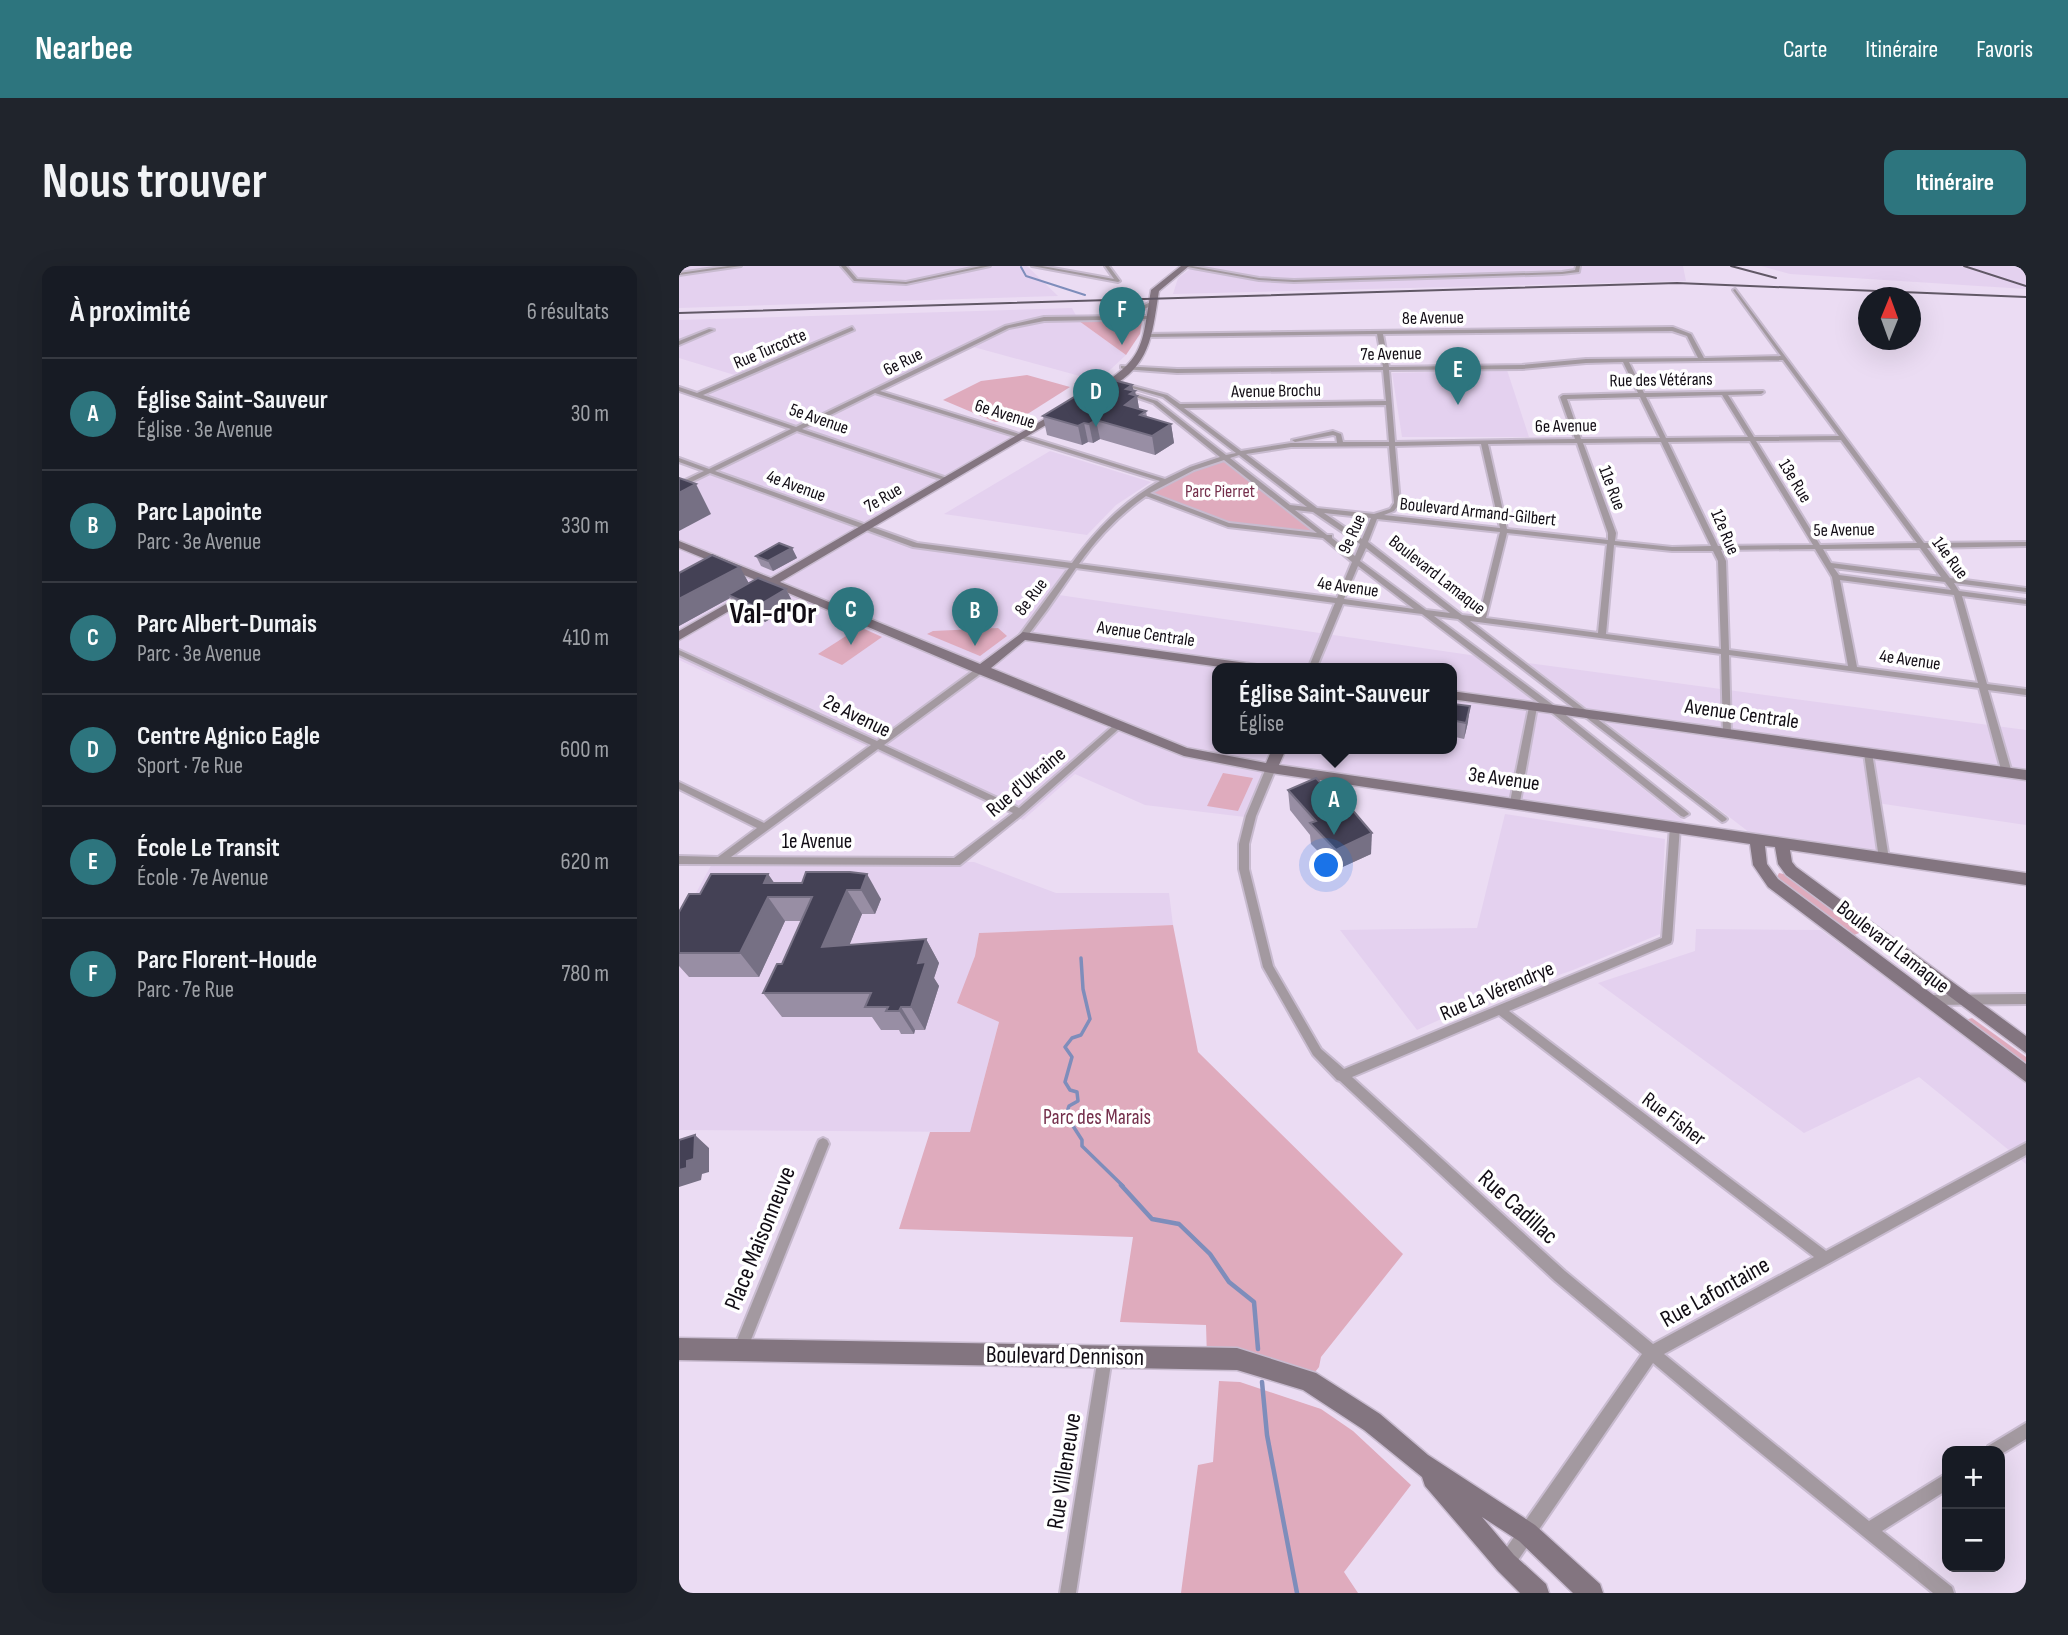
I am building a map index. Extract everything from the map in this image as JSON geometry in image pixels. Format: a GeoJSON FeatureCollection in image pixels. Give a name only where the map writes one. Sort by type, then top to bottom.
{"type":"FeatureCollection","features":[{"type":"Feature","properties":{"kind":"main road","name":"3e Avenue"},"geometry":{"type":"LineString","coordinates":[[980,670],[1184,752],[1271,768],[1514,802],[1680,820],[1757,839],[2026,879]]}},
{"type":"Feature","properties":{"kind":"street"},"geometry":{"type":"LineString","coordinates":[[679,274],[739,266]]}},
{"type":"Feature","properties":{"kind":"street"},"geometry":{"type":"LineString","coordinates":[[843,266],[856,280],[906,283],[988,266]]}},
{"type":"Feature","properties":{"kind":"street"},"geometry":{"type":"LineString","coordinates":[[1034,266],[1118,281],[1107,266]]}},
{"type":"Feature","properties":{"kind":"street"},"geometry":{"type":"LineString","coordinates":[[1092,395],[1128,368],[1146,350],[1158,285],[1185,266],[1259,279],[1294,281],[1562,273],[1577,271],[1578,266]]}},
{"type":"Feature","properties":{"kind":"street","name":"14e Rue"},"geometry":{"type":"LineString","coordinates":[[1735,290],[1806,392],[1957,593],[2007,773]]}},
{"type":"Feature","properties":{"kind":"street"},"geometry":{"type":"LineString","coordinates":[[1093,318],[1135,313],[1153,303]]}},
{"type":"Feature","properties":{"kind":"street","name":"6e Rue"},"geometry":{"type":"LineString","coordinates":[[679,486],[1007,327],[1044,319],[1152,317]]}},
{"type":"Feature","properties":{"kind":"street","name":"Rue Turcotte"},"geometry":{"type":"LineString","coordinates":[[698,395],[852,329]]}},
{"type":"Feature","properties":{"kind":"street","name":"8e Avenue"},"geometry":{"type":"LineString","coordinates":[[1148,335],[1673,329],[1689,335],[1702,359]]}},
{"type":"Feature","properties":{"kind":"street"},"geometry":{"type":"LineString","coordinates":[[679,343],[711,331]]}},
{"type":"Feature","properties":{"kind":"street","name":"9e Rue"},"geometry":{"type":"LineString","coordinates":[[1314,663],[1375,516],[1392,509],[1397,503],[1386,368],[1380,333]]}},
{"type":"Feature","properties":{"kind":"street","name":"7e Avenue"},"geometry":{"type":"LineString","coordinates":[[1128,368],[1177,371],[1522,367],[1625,360],[1784,358]]}},
{"type":"Feature","properties":{"kind":"street","name":"12e Rue"},"geometry":{"type":"LineString","coordinates":[[1625,360],[1717,548],[1724,572],[1727,734]]}},
{"type":"Feature","properties":{"kind":"street"},"geometry":{"type":"LineString","coordinates":[[1103,388],[1117,382],[1128,368]]}},
{"type":"Feature","properties":{"kind":"street","name":"Boulevard Lamaque"},"geometry":{"type":"LineString","coordinates":[[1117,382],[1155,391],[1178,406],[1314,509],[1364,542],[1722,819]]}},
{"type":"Feature","properties":{"kind":"street","name":"Boulevard Lamaque"},"geometry":{"type":"LineString","coordinates":[[1103,388],[1147,398],[1164,409],[1356,561],[1555,710],[1669,802],[1680,820]]}},
{"type":"Feature","properties":{"kind":"street","name":"5e Avenue"},"geometry":{"type":"LineString","coordinates":[[679,389],[948,480]]}},
{"type":"Feature","properties":{"kind":"street","name":"6e Avenue"},"geometry":{"type":"LineString","coordinates":[[875,391],[1166,481]]}},
{"type":"Feature","properties":{"kind":"street","name":"Rue des Vétérans"},"geometry":{"type":"LineString","coordinates":[[1563,397],[1761,392]]}},
{"type":"Feature","properties":{"kind":"street","name":"13e Rue"},"geometry":{"type":"LineString","coordinates":[[1724,393],[1836,577],[1853,668]]}},
{"type":"Feature","properties":{"kind":"street","name":"11e Rue"},"geometry":{"type":"LineString","coordinates":[[1563,397],[1612,533],[1602,636]]}},
{"type":"Feature","properties":{"kind":"street","name":"Avenue Brochu"},"geometry":{"type":"LineString","coordinates":[[1164,409],[1178,406],[1389,403]]}},
{"type":"Feature","properties":{"kind":"street","name":"7e Rue"},"geometry":{"type":"LineString","coordinates":[[679,636],[1069,409]]}},
{"type":"Feature","properties":{"kind":"street","name":"8e Rue"},"geometry":{"type":"LineString","coordinates":[[720,860],[1023,636],[1107,524],[1145,494],[1166,481],[1226,458],[1291,445],[1295,440],[1326,432],[1339,435],[1340,444]]}},
{"type":"Feature","properties":{"kind":"street","name":"6e Avenue"},"geometry":{"type":"LineString","coordinates":[[1291,445],[1840,438]]}},
{"type":"Feature","properties":{"kind":"street"},"geometry":{"type":"LineString","coordinates":[[1482,621],[1504,531],[1484,442]]}},
{"type":"Feature","properties":{"kind":"street","name":"4e Avenue"},"geometry":{"type":"LineString","coordinates":[[679,460],[916,545],[2026,692]]}},
{"type":"Feature","properties":{"kind":"street"},"geometry":{"type":"LineString","coordinates":[[1145,494],[1228,525],[1329,537]]}},
{"type":"Feature","properties":{"kind":"street","name":"Boulevard Armand-Gilbert"},"geometry":{"type":"LineString","coordinates":[[1290,507],[1663,548]]}},
{"type":"Feature","properties":{"kind":"street","name":"3e Avenue"},"geometry":{"type":"LineString","coordinates":[[679,544],[980,670]]}},
{"type":"Feature","properties":{"kind":"street","name":"5e Avenue"},"geometry":{"type":"LineString","coordinates":[[1663,548],[2026,544]]}},
{"type":"Feature","properties":{"kind":"street"},"geometry":{"type":"LineString","coordinates":[[1830,565],[2026,590]]}},
{"type":"Feature","properties":{"kind":"street"},"geometry":{"type":"LineString","coordinates":[[1836,577],[2026,602]]}},
{"type":"Feature","properties":{"kind":"street","name":"Avenue Centrale"},"geometry":{"type":"LineString","coordinates":[[1023,636],[1219,663]]}},
{"type":"Feature","properties":{"kind":"street","name":"2e Avenue"},"geometry":{"type":"LineString","coordinates":[[679,652],[1020,812]]}},
{"type":"Feature","properties":{"kind":"street","name":"Avenue Centrale"},"geometry":{"type":"LineString","coordinates":[[1457,696],[2026,775]]}},
{"type":"Feature","properties":{"kind":"street"},"geometry":{"type":"LineString","coordinates":[[1514,802],[1534,707]]}},
{"type":"Feature","properties":{"kind":"street","name":"Rue d'Ukraine"},"geometry":{"type":"LineString","coordinates":[[955,862],[1020,812],[1117,727]]}},
{"type":"Feature","properties":{"kind":"street"},"geometry":{"type":"LineString","coordinates":[[1868,753],[1884,859]]}},
{"type":"Feature","properties":{"kind":"street","name":"Rue Cadillac"},"geometry":{"type":"LineString","coordinates":[[1277,754],[1249,826],[1244,844],[1244,869],[1268,967],[1317,1052],[1560,1276],[1946,1593]]}},
{"type":"Feature","properties":{"kind":"street"},"geometry":{"type":"LineString","coordinates":[[679,785],[765,828]]}},
{"type":"Feature","properties":{"kind":"street"},"geometry":{"type":"LineString","coordinates":[[1669,802],[1690,794]]}},
{"type":"Feature","properties":{"kind":"street","name":"Rue La Vérendrye"},"geometry":{"type":"LineString","coordinates":[[1341,1076],[1667,940],[1680,820]]}},
{"type":"Feature","properties":{"kind":"street","name":"Boulevard Lamaque"},"geometry":{"type":"LineString","coordinates":[[1757,839],[1760,865],[1773,883],[2026,1074]]}},
{"type":"Feature","properties":{"kind":"street","name":"Boulevard Lamaque"},"geometry":{"type":"LineString","coordinates":[[1782,843],[1785,864],[1791,871],[1959,999],[2026,1046]]}},
{"type":"Feature","properties":{"kind":"street","name":"1e Avenue"},"geometry":{"type":"LineString","coordinates":[[679,860],[955,862]]}},
{"type":"Feature","properties":{"kind":"street"},"geometry":{"type":"LineString","coordinates":[[1927,1000],[2026,999]]}},
{"type":"Feature","properties":{"kind":"street","name":"Rue Fisher"},"geometry":{"type":"LineString","coordinates":[[1500,1010],[1825,1258]]}},
{"type":"Feature","properties":{"kind":"street","name":"Place Maisonneuve"},"geometry":{"type":"LineString","coordinates":[[740,1350],[823,1144]]}},
{"type":"Feature","properties":{"kind":"street","name":"Rue Lafontaine"},"geometry":{"type":"LineString","coordinates":[[1506,1563],[1651,1353],[2026,1149]]}},
{"type":"Feature","properties":{"kind":"street","name":"Boulevard Dennison"},"geometry":{"type":"LineString","coordinates":[[679,1349],[1237,1359],[1308,1381],[1372,1422],[1420,1463],[1527,1533],[1591,1593]]}},
{"type":"Feature","properties":{"kind":"street","name":"Rue Villeneuve"},"geometry":{"type":"LineString","coordinates":[[1068,1593],[1105,1357]]}},
{"type":"Feature","properties":{"kind":"street"},"geometry":{"type":"LineString","coordinates":[[2001,1446],[2026,1430]]}},
{"type":"Feature","properties":{"kind":"street","name":"Boulevard Dennison"},"geometry":{"type":"LineString","coordinates":[[1420,1463],[1506,1563],[1537,1593]]}},
{"type":"Feature","properties":{"kind":"street"},"geometry":{"type":"LineString","coordinates":[[1868,1531],[1942,1483]]}},
{"type":"Feature","properties":{"kind":"shaded area"},"geometry":{"type":"Polygon","coordinates":[[[679,266],[1027,266],[1058,296],[679,308],[679,266]]]}},
{"type":"Feature","properties":{"kind":"shaded area"},"geometry":{"type":"Polygon","coordinates":[[[1194,266],[1683,266],[1686,281],[1173,294],[1178,278],[1194,266]]]}},
{"type":"Feature","properties":{"kind":"shaded area"},"geometry":{"type":"Polygon","coordinates":[[[1761,266],[2026,266],[2026,289],[1790,274],[1761,266]]]}},
{"type":"Feature","properties":{"kind":"shaded area"},"geometry":{"type":"Polygon","coordinates":[[[1072,308],[1079,321],[1126,355],[1098,381],[970,346],[876,391],[1020,437],[859,529],[912,548],[1069,570],[1052,594],[1477,656],[1691,827],[1272,764],[1245,817],[1145,805],[1075,774],[1023,820],[679,660],[679,484],[795,428],[697,395],[741,377],[679,358],[679,320],[1072,308]]]}},
{"type":"Feature","properties":{"kind":"shaded area"},"geometry":{"type":"Polygon","coordinates":[[[1507,370],[1529,437],[1402,437],[1392,373],[1507,370]]]}},
{"type":"Feature","properties":{"kind":"shaded area"},"geometry":{"type":"Polygon","coordinates":[[[1050,451],[1151,482],[1116,505],[1087,535],[944,514],[1050,451]]]}},
{"type":"Feature","properties":{"kind":"shaded area"},"geometry":{"type":"Polygon","coordinates":[[[1528,663],[2026,730],[2026,825],[1877,803],[1885,858],[1758,839],[1528,663]]]}},
{"type":"Feature","properties":{"kind":"shaded area"},"geometry":{"type":"Polygon","coordinates":[[[1505,814],[1665,839],[1660,934],[1573,970],[1470,1006],[1417,1030],[1340,930],[1477,928],[1505,814]]]}},
{"type":"Feature","properties":{"kind":"shaded area"},"geometry":{"type":"Polygon","coordinates":[[[714,860],[974,862],[1056,893],[1169,893],[1173,925],[979,933],[975,956],[958,1003],[999,1022],[970,1132],[679,1130],[679,924],[714,860]]]}},
{"type":"Feature","properties":{"kind":"shaded area"},"geometry":{"type":"Polygon","coordinates":[[[1696,929],[1821,930],[2026,1082],[2026,1164],[1919,1077],[1804,1133],[1598,983],[1695,951],[1696,929]]]}},
{"type":"Feature","properties":{"kind":"green space"},"geometry":{"type":"Polygon","coordinates":[[[1142,320],[1140,334],[1126,355],[1079,321],[1142,320]]]}},
{"type":"Feature","properties":{"kind":"green space"},"geometry":{"type":"Polygon","coordinates":[[[1027,375],[1070,387],[1018,420],[995,422],[943,400],[981,381],[1027,375]]]}},
{"type":"Feature","properties":{"kind":"green space","name":"Parc Pierret"},"geometry":{"type":"Polygon","coordinates":[[[1226,458],[1329,537],[1228,525],[1145,493],[1226,458]]]}},
{"type":"Feature","properties":{"kind":"green space"},"geometry":{"type":"Polygon","coordinates":[[[860,627],[882,637],[842,665],[818,654],[860,627]]]}},
{"type":"Feature","properties":{"kind":"green space"},"geometry":{"type":"Polygon","coordinates":[[[998,628],[1007,636],[980,656],[927,634],[933,631],[998,628]]]}},
{"type":"Feature","properties":{"kind":"green space"},"geometry":{"type":"Polygon","coordinates":[[[1223,773],[1253,778],[1238,811],[1207,806],[1223,773]]]}},
{"type":"Feature","properties":{"kind":"green space"},"geometry":{"type":"Polygon","coordinates":[[[1779,873],[1788,875],[1856,927],[1859,933],[1852,936],[1776,879],[1779,873]]]}},
{"type":"Feature","properties":{"kind":"green space","name":"Parc des Marais"},"geometry":{"type":"Polygon","coordinates":[[[1173,925],[1198,1052],[1403,1254],[1321,1357],[1319,1367],[1308,1381],[1207,1358],[1206,1325],[1120,1322],[1133,1237],[899,1229],[930,1132],[970,1132],[999,1022],[957,1003],[975,956],[979,933],[1173,925]]]}},
{"type":"Feature","properties":{"kind":"green space"},"geometry":{"type":"Polygon","coordinates":[[[1972,1018],[2026,1057],[2026,1071],[1965,1020],[1972,1018]]]}},
{"type":"Feature","properties":{"kind":"green space"},"geometry":{"type":"Polygon","coordinates":[[[1219,1381],[1240,1382],[1321,1409],[1353,1431],[1411,1485],[1344,1572],[1358,1593],[1181,1593],[1198,1465],[1213,1462],[1219,1381]]]}},
{"type":"Feature","properties":{"kind":"building"},"geometry":{"type":"Polygon","coordinates":[[[1110,379],[1132,385],[1126,389],[1135,391],[1130,394],[1137,396],[1125,405],[1146,411],[1140,415],[1171,424],[1152,436],[1096,420],[1078,426],[1043,416],[1099,382],[1110,379]]]}},
{"type":"Feature","properties":{"kind":"building"},"geometry":{"type":"Polygon","coordinates":[[[679,478],[696,484],[679,493],[679,478]]]}},
{"type":"Feature","properties":{"kind":"building"},"geometry":{"type":"Polygon","coordinates":[[[779,543],[792,548],[768,561],[756,556],[779,543]]]}},
{"type":"Feature","properties":{"kind":"building"},"geometry":{"type":"Polygon","coordinates":[[[712,555],[740,567],[679,599],[679,573],[712,555]]]}},
{"type":"Feature","properties":{"kind":"building"},"geometry":{"type":"Polygon","coordinates":[[[758,578],[786,589],[756,607],[728,595],[758,578]]]}},
{"type":"Feature","properties":{"kind":"building"},"geometry":{"type":"Polygon","coordinates":[[[1457,704],[1470,706],[1466,723],[1457,721],[1457,704]]]}},
{"type":"Feature","properties":{"kind":"building"},"geometry":{"type":"Polygon","coordinates":[[[1316,778],[1344,808],[1349,806],[1372,833],[1336,850],[1310,823],[1316,821],[1288,790],[1316,778]]]}},
{"type":"Feature","properties":{"kind":"building"},"geometry":{"type":"Polygon","coordinates":[[[806,872],[867,874],[861,890],[847,890],[822,947],[926,939],[918,963],[926,962],[911,1007],[886,1011],[888,1007],[865,1007],[871,993],[763,993],[777,964],[782,964],[812,897],[768,897],[740,953],[679,953],[679,912],[689,894],[700,894],[711,874],[768,874],[764,883],[802,883],[806,872]]]}},
{"type":"Feature","properties":{"kind":"building"},"geometry":{"type":"Polygon","coordinates":[[[695,1135],[694,1159],[687,1161],[687,1168],[679,1170],[679,1140],[695,1135]]]}},
{"type":"Feature","properties":{"kind":"waterway"},"geometry":{"type":"LineString","coordinates":[[1021,267],[1026,276],[1085,295]]}},
{"type":"Feature","properties":{"kind":"waterway"},"geometry":{"type":"LineString","coordinates":[[1081,958],[1083,989],[1090,1019],[1081,1035],[1072,1038],[1065,1047],[1072,1057],[1065,1082],[1070,1090],[1077,1092],[1078,1101],[1069,1106],[1066,1115],[1082,1140],[1082,1146],[1123,1186]]}},
{"type":"Feature","properties":{"kind":"waterway"},"geometry":{"type":"LineString","coordinates":[[1121,1185],[1152,1219],[1179,1224],[1210,1254],[1229,1282],[1254,1302],[1258,1349]]}},
{"type":"Feature","properties":{"kind":"waterway"},"geometry":{"type":"LineString","coordinates":[[1262,1382],[1267,1435],[1297,1593]]}},
{"type":"Feature","properties":{"kind":"railway"},"geometry":{"type":"LineString","coordinates":[[1731,266],[1776,278]]}},
{"type":"Feature","properties":{"kind":"railway"},"geometry":{"type":"LineString","coordinates":[[1964,266],[2026,286]]}},
{"type":"Feature","properties":{"kind":"railway"},"geometry":{"type":"LineString","coordinates":[[679,313],[1677,283],[2026,297]]}},
{"type":"Feature","properties":{"kind":"place","name":"Parc Florent-Houde"},"geometry":{"type":"Point","coordinates":[1122,345]}},
{"type":"Feature","properties":{"kind":"place","name":"École Le Transit"},"geometry":{"type":"Point","coordinates":[1458,405]}},
{"type":"Feature","properties":{"kind":"place","name":"Centre Agnico Eagle"},"geometry":{"type":"Point","coordinates":[1096,427]}},
{"type":"Feature","properties":{"kind":"place","name":"Parc Albert-Dumais"},"geometry":{"type":"Point","coordinates":[851,645]}},
{"type":"Feature","properties":{"kind":"place","name":"Parc Lapointe"},"geometry":{"type":"Point","coordinates":[975,646]}},
{"type":"Feature","properties":{"kind":"place","name":"Église Saint-Sauveur"},"geometry":{"type":"Point","coordinates":[1334,835]}},
{"type":"Feature","properties":{"kind":"district","name":"Val-d'Or"},"geometry":{"type":"Point","coordinates":[773,614]}}]}
